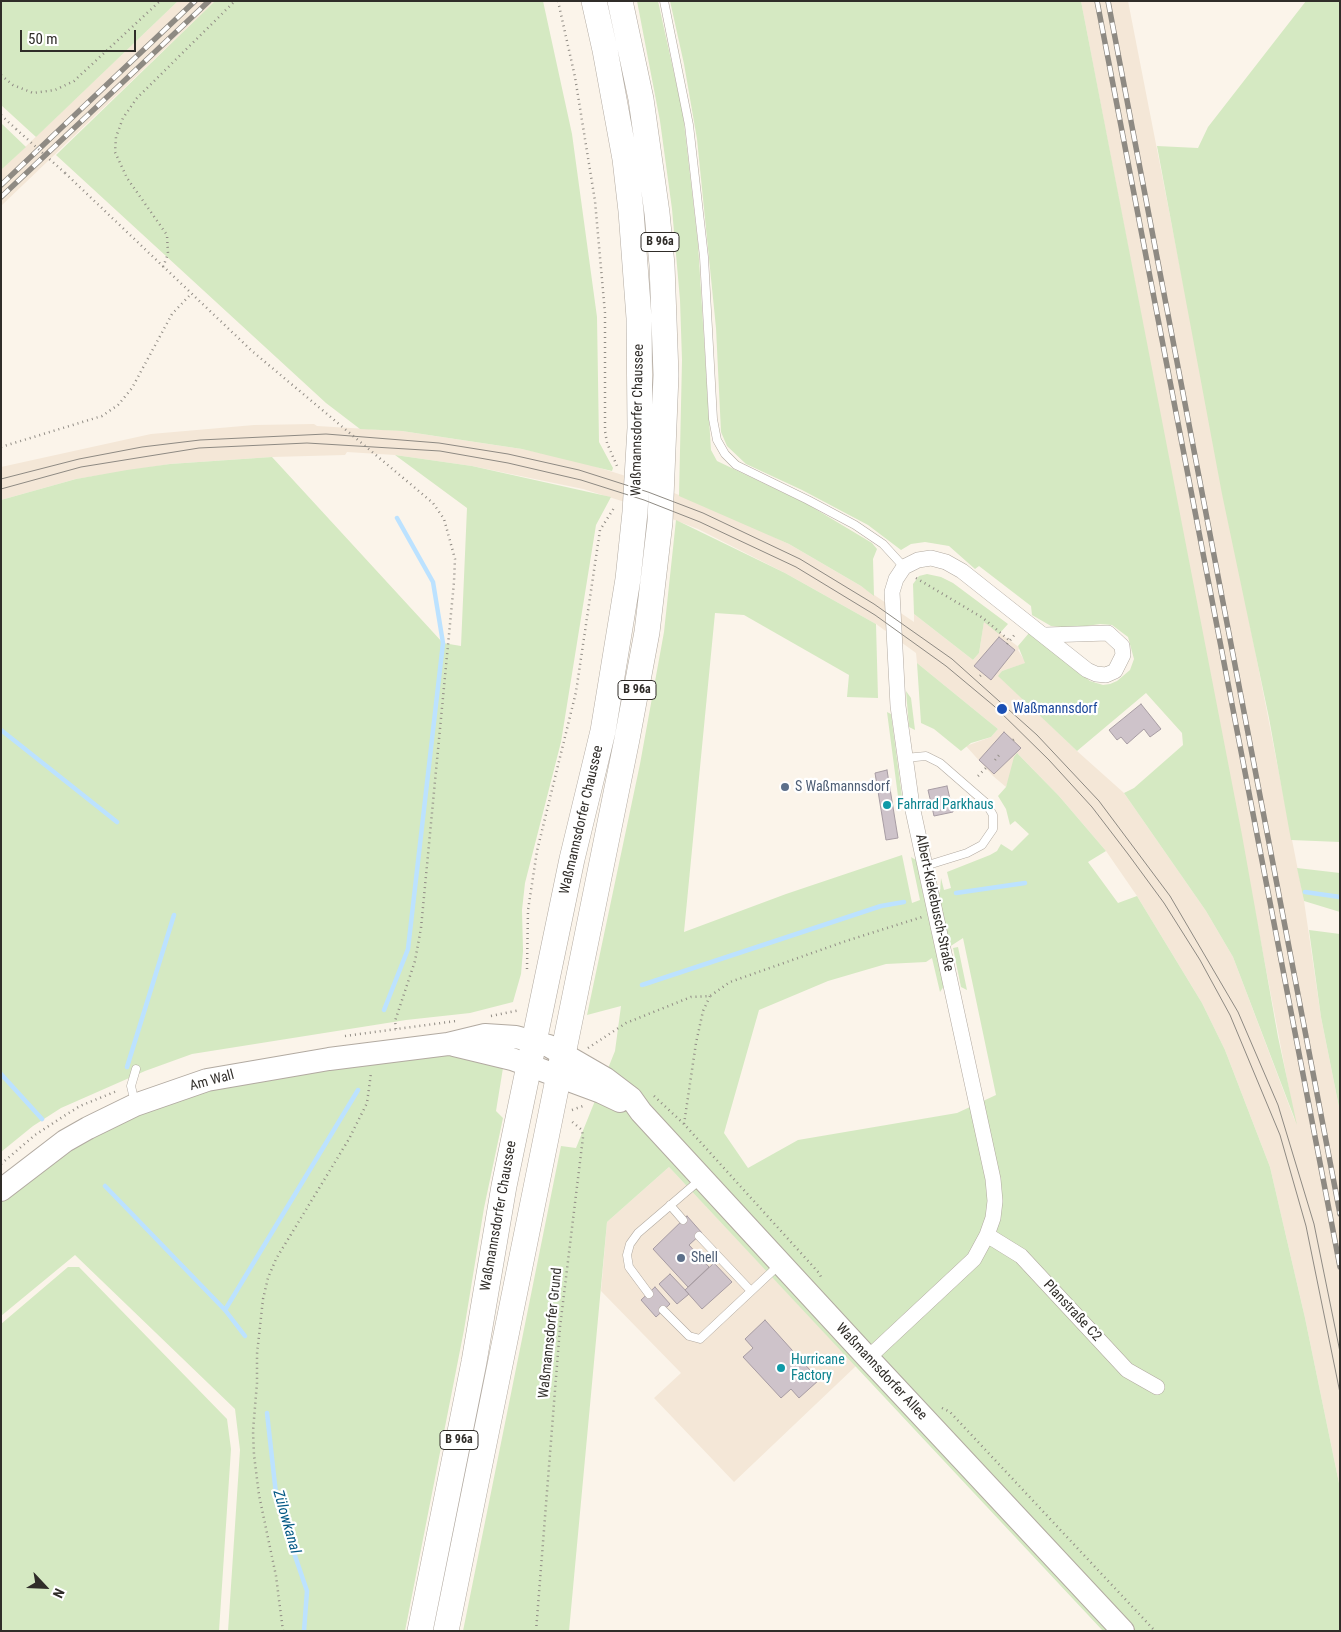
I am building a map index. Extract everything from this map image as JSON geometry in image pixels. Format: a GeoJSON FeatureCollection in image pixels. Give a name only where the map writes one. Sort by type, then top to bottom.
{"type":"FeatureCollection","features":[{"type":"Feature","properties":{"kind":"main road","name":"Waßmannsdorfer Chaussee"},"geometry":{"type":"LineString","coordinates":[[420,1631],[474,1362],[504,1186],[528,1065],[608,704],[628,579],[626,508],[640,327],[631,212],[616,104],[594,1]]}},
{"type":"Feature","properties":{"kind":"main road","name":"Waßmannsdorfer Chaussee"},"geometry":{"type":"LineString","coordinates":[[446,1631],[574,1065],[639,678],[660,522],[666,375],[661,257],[642,109],[620,1]]}},
{"type":"Feature","properties":{"kind":"street"},"geometry":{"type":"LineString","coordinates":[[907,573],[918,560],[931,558],[946,562],[962,571],[1087,670],[1096,674],[1106,675],[1115,671],[1123,655],[1122,646],[1108,633],[1046,636]]}},
{"type":"Feature","properties":{"kind":"street","name":"Albert-Kiekebusch-Straße"},"geometry":{"type":"LineString","coordinates":[[868,1358],[974,1259],[988,1236],[995,1201],[993,1179],[925,866],[905,758],[898,706],[892,592],[896,579],[907,573]]}},
{"type":"Feature","properties":{"kind":"street","name":"Am Wall"},"geometry":{"type":"LineString","coordinates":[[1,1190],[65,1141],[135,1105],[206,1080],[239,1073],[448,1044],[484,1035],[501,1035],[534,1041],[574,1065]]}},
{"type":"Feature","properties":{"kind":"street","name":"Am Wall"},"geometry":{"type":"LineString","coordinates":[[448,1044],[487,1052],[528,1065]]}},
{"type":"Feature","properties":{"kind":"street","name":"Waßmannsdorfer Allee"},"geometry":{"type":"LineString","coordinates":[[528,1065],[574,1065],[601,1092],[641,1112],[1122,1631]]}},
{"type":"Feature","properties":{"kind":"street","name":"Planstraße C2"},"geometry":{"type":"LineString","coordinates":[[988,1236],[1021,1256],[1127,1370],[1157,1387]]}},
{"type":"Feature","properties":{"kind":"lane"},"geometry":{"type":"LineString","coordinates":[[664,1],[689,125],[704,257],[713,419],[718,440],[724,454],[736,465],[855,525],[883,544],[907,573]]}},
{"type":"Feature","properties":{"kind":"lane"},"geometry":{"type":"LineString","coordinates":[[905,758],[926,756],[940,762],[986,803],[993,815],[993,829],[982,845],[967,853],[925,866]]}},
{"type":"Feature","properties":{"kind":"lane"},"geometry":{"type":"LineString","coordinates":[[135,1105],[131,1086],[136,1069]]}},
{"type":"Feature","properties":{"kind":"lane"},"geometry":{"type":"LineString","coordinates":[[648,1294],[629,1267],[627,1255],[630,1244],[638,1233],[702,1178]]}},
{"type":"Feature","properties":{"kind":"lane"},"geometry":{"type":"LineString","coordinates":[[670,1205],[683,1220]]}},
{"type":"Feature","properties":{"kind":"lane"},"geometry":{"type":"LineString","coordinates":[[699,1236],[751,1290]]}},
{"type":"Feature","properties":{"kind":"lane"},"geometry":{"type":"LineString","coordinates":[[663,1310],[689,1336],[700,1339],[781,1263]]}},
{"type":"Feature","properties":{"kind":"path"},"geometry":{"type":"LineString","coordinates":[[1,75],[13,85],[33,93],[56,90],[74,81],[160,1]]}},
{"type":"Feature","properties":{"kind":"path"},"geometry":{"type":"LineString","coordinates":[[163,267],[168,254],[167,235],[127,178],[115,152],[116,137],[123,118],[137,98],[235,1]]}},
{"type":"Feature","properties":{"kind":"path"},"geometry":{"type":"LineString","coordinates":[[558,1],[576,77],[595,201],[605,313],[605,431],[607,443],[628,474]]}},
{"type":"Feature","properties":{"kind":"path"},"geometry":{"type":"LineString","coordinates":[[1,115],[65,173],[252,351],[433,503],[444,519],[455,558],[454,582],[421,928],[415,961],[396,1020],[398,1050]]}},
{"type":"Feature","properties":{"kind":"path"},"geometry":{"type":"LineString","coordinates":[[1,447],[102,416],[118,405],[132,388],[172,314],[191,294]]}},
{"type":"Feature","properties":{"kind":"path"},"geometry":{"type":"LineString","coordinates":[[527,970],[528,910],[537,851],[576,692],[600,530],[626,508]]}},
{"type":"Feature","properties":{"kind":"path"},"geometry":{"type":"LineString","coordinates":[[907,573],[926,582],[983,618],[1010,640]]}},
{"type":"Feature","properties":{"kind":"path"},"geometry":{"type":"LineString","coordinates":[[1014,740],[1017,736]]}},
{"type":"Feature","properties":{"kind":"path"},"geometry":{"type":"LineString","coordinates":[[995,760],[1000,754]]}},
{"type":"Feature","properties":{"kind":"path"},"geometry":{"type":"LineString","coordinates":[[978,776],[987,767]]}},
{"type":"Feature","properties":{"kind":"path"},"geometry":{"type":"LineString","coordinates":[[684,1124],[686,1099],[703,1011],[710,996],[730,982],[846,941],[936,913]]}},
{"type":"Feature","properties":{"kind":"path"},"geometry":{"type":"LineString","coordinates":[[570,1110],[574,1065],[626,1023],[691,997],[710,996]]}},
{"type":"Feature","properties":{"kind":"path"},"geometry":{"type":"LineString","coordinates":[[519,1010],[520,1003]]}},
{"type":"Feature","properties":{"kind":"path"},"geometry":{"type":"LineString","coordinates":[[283,1631],[276,1576],[259,1495],[254,1455],[253,1431],[257,1383],[257,1354],[263,1299],[268,1278],[276,1259],[349,1139],[367,1103],[371,1074],[369,1054]]}},
{"type":"Feature","properties":{"kind":"path"},"geometry":{"type":"LineString","coordinates":[[1,1164],[35,1135],[64,1116]]}},
{"type":"Feature","properties":{"kind":"path","name":"Waßmannsdorfer Grund"},"geometry":{"type":"LineString","coordinates":[[536,1631],[560,1327],[583,1137],[582,1130],[569,1119]]}},
{"type":"Feature","properties":{"kind":"path"},"geometry":{"type":"LineString","coordinates":[[936,1405],[950,1412],[1155,1631]]}},
{"type":"Feature","properties":{"kind":"shaded area"},"geometry":{"type":"Polygon","coordinates":[[[178,1],[215,1],[1,206],[1,170],[178,1]]]}},
{"type":"Feature","properties":{"kind":"shaded area"},"geometry":{"type":"Polygon","coordinates":[[[1081,1],[1128,1],[1304,901],[1321,1017],[1340,1112],[1340,1488],[1305,1318],[1270,1167],[1225,1050],[1202,1003],[1137,896],[1106,851],[1059,796],[1018,754],[1006,787],[993,776],[966,746],[991,737],[998,729],[917,663],[916,653],[876,624],[785,573],[698,529],[641,507],[583,489],[472,466],[395,455],[347,452],[345,455],[272,457],[170,464],[76,479],[1,500],[1,467],[151,434],[254,425],[314,424],[317,426],[402,431],[522,449],[578,461],[648,483],[705,505],[789,544],[861,586],[914,622],[914,614],[973,660],[979,653],[984,621],[1020,648],[1018,650],[1026,663],[1002,671],[999,676],[1124,793],[1206,911],[1233,957],[1295,1121],[1081,1]]]}},
{"type":"Feature","properties":{"kind":"shaded area"},"geometry":{"type":"Polygon","coordinates":[[[669,1167],[856,1366],[734,1482],[654,1398],[681,1373],[601,1291],[607,1222],[669,1167]]]}},
{"type":"Feature","properties":{"kind":"green space"},"geometry":{"type":"Polygon","coordinates":[[[1,1],[178,1],[36,137],[1,105],[1,1]]]}},
{"type":"Feature","properties":{"kind":"green space"},"geometry":{"type":"Polygon","coordinates":[[[215,1],[543,1],[572,134],[597,317],[599,442],[613,468],[612,471],[522,449],[402,431],[360,429],[326,403],[56,155],[215,1]]]}},
{"type":"Feature","properties":{"kind":"green space"},"geometry":{"type":"Polygon","coordinates":[[[637,1],[658,1],[683,114],[698,244],[711,450],[717,461],[807,504],[872,543],[877,549],[873,559],[874,596],[861,586],[789,544],[679,496],[682,360],[680,300],[672,209],[660,121],[637,1]]]}},
{"type":"Feature","properties":{"kind":"green space"},"geometry":{"type":"Polygon","coordinates":[[[670,1],[1081,1],[1242,835],[1278,1037],[1297,1125],[1233,957],[1206,911],[1124,793],[1134,788],[1183,745],[1182,733],[1146,693],[1077,751],[998,676],[1002,671],[1025,663],[1018,646],[1029,633],[1090,681],[1103,685],[1110,684],[1117,681],[1130,670],[1134,659],[1128,637],[1112,625],[1100,624],[1073,628],[1051,626],[1032,615],[1031,606],[979,566],[975,569],[949,546],[925,542],[911,544],[901,550],[868,525],[802,490],[746,464],[727,446],[721,432],[716,328],[697,139],[684,64],[670,1]]]}},
{"type":"Feature","properties":{"kind":"green space"},"geometry":{"type":"Polygon","coordinates":[[[1306,1],[1340,1],[1340,842],[1291,840],[1269,718],[1222,494],[1157,146],[1198,148],[1208,127],[1306,1]]]}},
{"type":"Feature","properties":{"kind":"green space"},"geometry":{"type":"Polygon","coordinates":[[[1,123],[26,147],[1,170],[1,123]]]}},
{"type":"Feature","properties":{"kind":"green space"},"geometry":{"type":"Polygon","coordinates":[[[395,455],[472,466],[611,497],[596,525],[561,742],[525,883],[522,910],[523,951],[521,974],[513,1002],[470,1013],[406,1020],[192,1054],[145,1071],[61,1108],[33,1126],[1,1152],[1,500],[76,479],[127,470],[170,464],[272,457],[443,643],[461,646],[467,508],[395,455]]]}},
{"type":"Feature","properties":{"kind":"green space"},"geometry":{"type":"Polygon","coordinates":[[[676,520],[785,573],[876,624],[878,698],[847,697],[849,675],[744,615],[715,613],[684,932],[786,894],[902,855],[912,903],[920,900],[911,857],[916,860],[924,898],[940,892],[941,878],[944,890],[951,888],[947,872],[990,855],[997,851],[1001,844],[1012,851],[1029,834],[1015,821],[1010,825],[1006,809],[998,796],[1006,787],[1014,757],[1017,753],[1059,796],[1106,851],[1088,862],[1118,903],[1137,896],[1202,1003],[1225,1050],[1270,1167],[1305,1318],[1340,1488],[1340,1631],[1103,1631],[669,1167],[607,1222],[569,1631],[463,1631],[561,1146],[576,1148],[615,1051],[621,1006],[587,1015],[640,764],[664,632],[676,520]],[[963,938],[937,955],[944,986],[940,992],[932,958],[926,962],[886,964],[828,981],[759,1010],[724,1133],[748,1168],[798,1140],[957,1113],[996,1095],[963,938]]]}},
{"type":"Feature","properties":{"kind":"green space"},"geometry":{"type":"Polygon","coordinates":[[[927,574],[941,577],[953,583],[1008,624],[999,634],[984,622],[979,653],[973,660],[914,614],[913,584],[919,576],[927,574]]]}},
{"type":"Feature","properties":{"kind":"green space"},"geometry":{"type":"Polygon","coordinates":[[[917,663],[998,729],[991,737],[971,743],[961,751],[934,729],[921,723],[917,663]]]}},
{"type":"Feature","properties":{"kind":"green space"},"geometry":{"type":"Polygon","coordinates":[[[906,691],[911,698],[915,730],[909,727],[906,691]]]}},
{"type":"Feature","properties":{"kind":"green space"},"geometry":{"type":"Polygon","coordinates":[[[887,712],[891,714],[903,804],[899,804],[887,712]]]}},
{"type":"Feature","properties":{"kind":"green space"},"geometry":{"type":"Polygon","coordinates":[[[1297,868],[1340,873],[1340,912],[1304,901],[1297,868]]]}},
{"type":"Feature","properties":{"kind":"green space"},"geometry":{"type":"Polygon","coordinates":[[[1309,930],[1340,934],[1340,1112],[1321,1017],[1309,930]]]}},
{"type":"Feature","properties":{"kind":"green space"},"geometry":{"type":"Polygon","coordinates":[[[958,947],[967,990],[961,987],[953,948],[958,947]]]}},
{"type":"Feature","properties":{"kind":"green space"},"geometry":{"type":"Polygon","coordinates":[[[444,1054],[496,1063],[503,1068],[496,1111],[503,1118],[484,1208],[464,1330],[405,1631],[228,1631],[240,1450],[235,1409],[75,1255],[1,1316],[1,1202],[77,1144],[152,1108],[241,1082],[444,1054]]]}},
{"type":"Feature","properties":{"kind":"green space"},"geometry":{"type":"Polygon","coordinates":[[[68,1267],[79,1267],[227,1419],[231,1449],[219,1631],[1,1631],[1,1324],[68,1267]]]}},
{"type":"Feature","properties":{"kind":"building"},"geometry":{"type":"Polygon","coordinates":[[[999,637],[1015,650],[991,680],[974,666],[999,637]]]}},
{"type":"Feature","properties":{"kind":"building"},"geometry":{"type":"Polygon","coordinates":[[[1141,704],[1161,729],[1150,737],[1144,729],[1127,744],[1121,737],[1117,740],[1109,730],[1141,704]]]}},
{"type":"Feature","properties":{"kind":"building"},"geometry":{"type":"Polygon","coordinates":[[[1004,732],[1021,748],[994,774],[979,760],[1004,732]]]}},
{"type":"Feature","properties":{"kind":"building","name":"Fahrrad Parkhaus"},"geometry":{"type":"Polygon","coordinates":[[[887,770],[898,838],[886,840],[875,773],[887,770]]]}},
{"type":"Feature","properties":{"kind":"building"},"geometry":{"type":"Polygon","coordinates":[[[947,786],[953,812],[934,816],[928,790],[947,786]]]}},
{"type":"Feature","properties":{"kind":"building","name":"Shell"},"geometry":{"type":"Polygon","coordinates":[[[687,1216],[702,1233],[689,1245],[709,1267],[688,1287],[653,1249],[687,1216]]]}},
{"type":"Feature","properties":{"kind":"building"},"geometry":{"type":"Polygon","coordinates":[[[714,1263],[732,1282],[702,1309],[685,1290],[714,1263]]]}},
{"type":"Feature","properties":{"kind":"building"},"geometry":{"type":"Polygon","coordinates":[[[670,1274],[689,1294],[677,1304],[659,1284],[670,1274]]]}},
{"type":"Feature","properties":{"kind":"building"},"geometry":{"type":"Polygon","coordinates":[[[655,1287],[670,1304],[656,1317],[641,1300],[655,1287]]]}},
{"type":"Feature","properties":{"kind":"building","name":"Hurricane Factory"},"geometry":{"type":"Polygon","coordinates":[[[765,1320],[819,1380],[799,1398],[791,1389],[781,1398],[743,1357],[753,1348],[745,1339],[765,1320]]]}},
{"type":"Feature","properties":{"kind":"waterway"},"geometry":{"type":"LineString","coordinates":[[384,1010],[408,949],[443,643],[433,582],[397,518]]}},
{"type":"Feature","properties":{"kind":"waterway"},"geometry":{"type":"LineString","coordinates":[[1,730],[117,822]]}},
{"type":"Feature","properties":{"kind":"waterway"},"geometry":{"type":"LineString","coordinates":[[956,893],[1025,883]]}},
{"type":"Feature","properties":{"kind":"waterway"},"geometry":{"type":"LineString","coordinates":[[1305,892],[1340,897]]}},
{"type":"Feature","properties":{"kind":"waterway"},"geometry":{"type":"LineString","coordinates":[[642,985],[881,906],[904,902]]}},
{"type":"Feature","properties":{"kind":"waterway"},"geometry":{"type":"LineString","coordinates":[[127,1067],[174,915]]}},
{"type":"Feature","properties":{"kind":"waterway","name":"Zülowkanal"},"geometry":{"type":"LineString","coordinates":[[1,1074],[42,1119]]}},
{"type":"Feature","properties":{"kind":"waterway"},"geometry":{"type":"LineString","coordinates":[[225,1310],[358,1090]]}},
{"type":"Feature","properties":{"kind":"waterway","name":"Zülowkanal"},"geometry":{"type":"LineString","coordinates":[[105,1186],[225,1310],[245,1336]]}},
{"type":"Feature","properties":{"kind":"waterway","name":"Zülowkanal"},"geometry":{"type":"LineString","coordinates":[[267,1413],[277,1503],[307,1591],[304,1631]]}},
{"type":"Feature","properties":{"kind":"tram line"},"geometry":{"type":"LineString","coordinates":[[1,479],[79,459],[142,447],[200,440],[326,434],[439,443],[508,454],[579,470],[648,492],[703,513],[800,559],[874,604],[952,659],[1037,735],[1099,801],[1170,896],[1238,1012],[1278,1105],[1314,1224],[1340,1352]]}},
{"type":"Feature","properties":{"kind":"tram line"},"geometry":{"type":"LineString","coordinates":[[1,489],[81,467],[199,448],[307,443],[440,451],[508,463],[581,480],[644,500],[700,522],[796,567],[875,615],[946,666],[994,706],[1049,760],[1092,807],[1128,854],[1164,903],[1200,960],[1230,1015],[1280,1135],[1306,1226],[1340,1393]]}},
{"type":"Feature","properties":{"kind":"railway"},"geometry":{"type":"LineString","coordinates":[[1,185],[195,1]]}},
{"type":"Feature","properties":{"kind":"railway"},"geometry":{"type":"LineString","coordinates":[[1,197],[209,1]]}},
{"type":"Feature","properties":{"kind":"railway"},"geometry":{"type":"LineString","coordinates":[[1097,1],[1340,1267]]}},
{"type":"Feature","properties":{"kind":"railway"},"geometry":{"type":"LineString","coordinates":[[1108,1],[1340,1214]]}},
{"type":"Feature","properties":{"kind":"place","name":"Waßmannsdorf"},"geometry":{"type":"Point","coordinates":[1002,709]}},
{"type":"Feature","properties":{"kind":"place","name":"S Waßmannsdorf"},"geometry":{"type":"Point","coordinates":[785,787]}},
{"type":"Feature","properties":{"kind":"place","name":"Fahrrad Parkhaus"},"geometry":{"type":"Point","coordinates":[887,805]}},
{"type":"Feature","properties":{"kind":"place","name":"Shell"},"geometry":{"type":"Point","coordinates":[681,1258]}},
{"type":"Feature","properties":{"kind":"place","name":"Hurricane Factory"},"geometry":{"type":"Point","coordinates":[781,1368]}}]}
